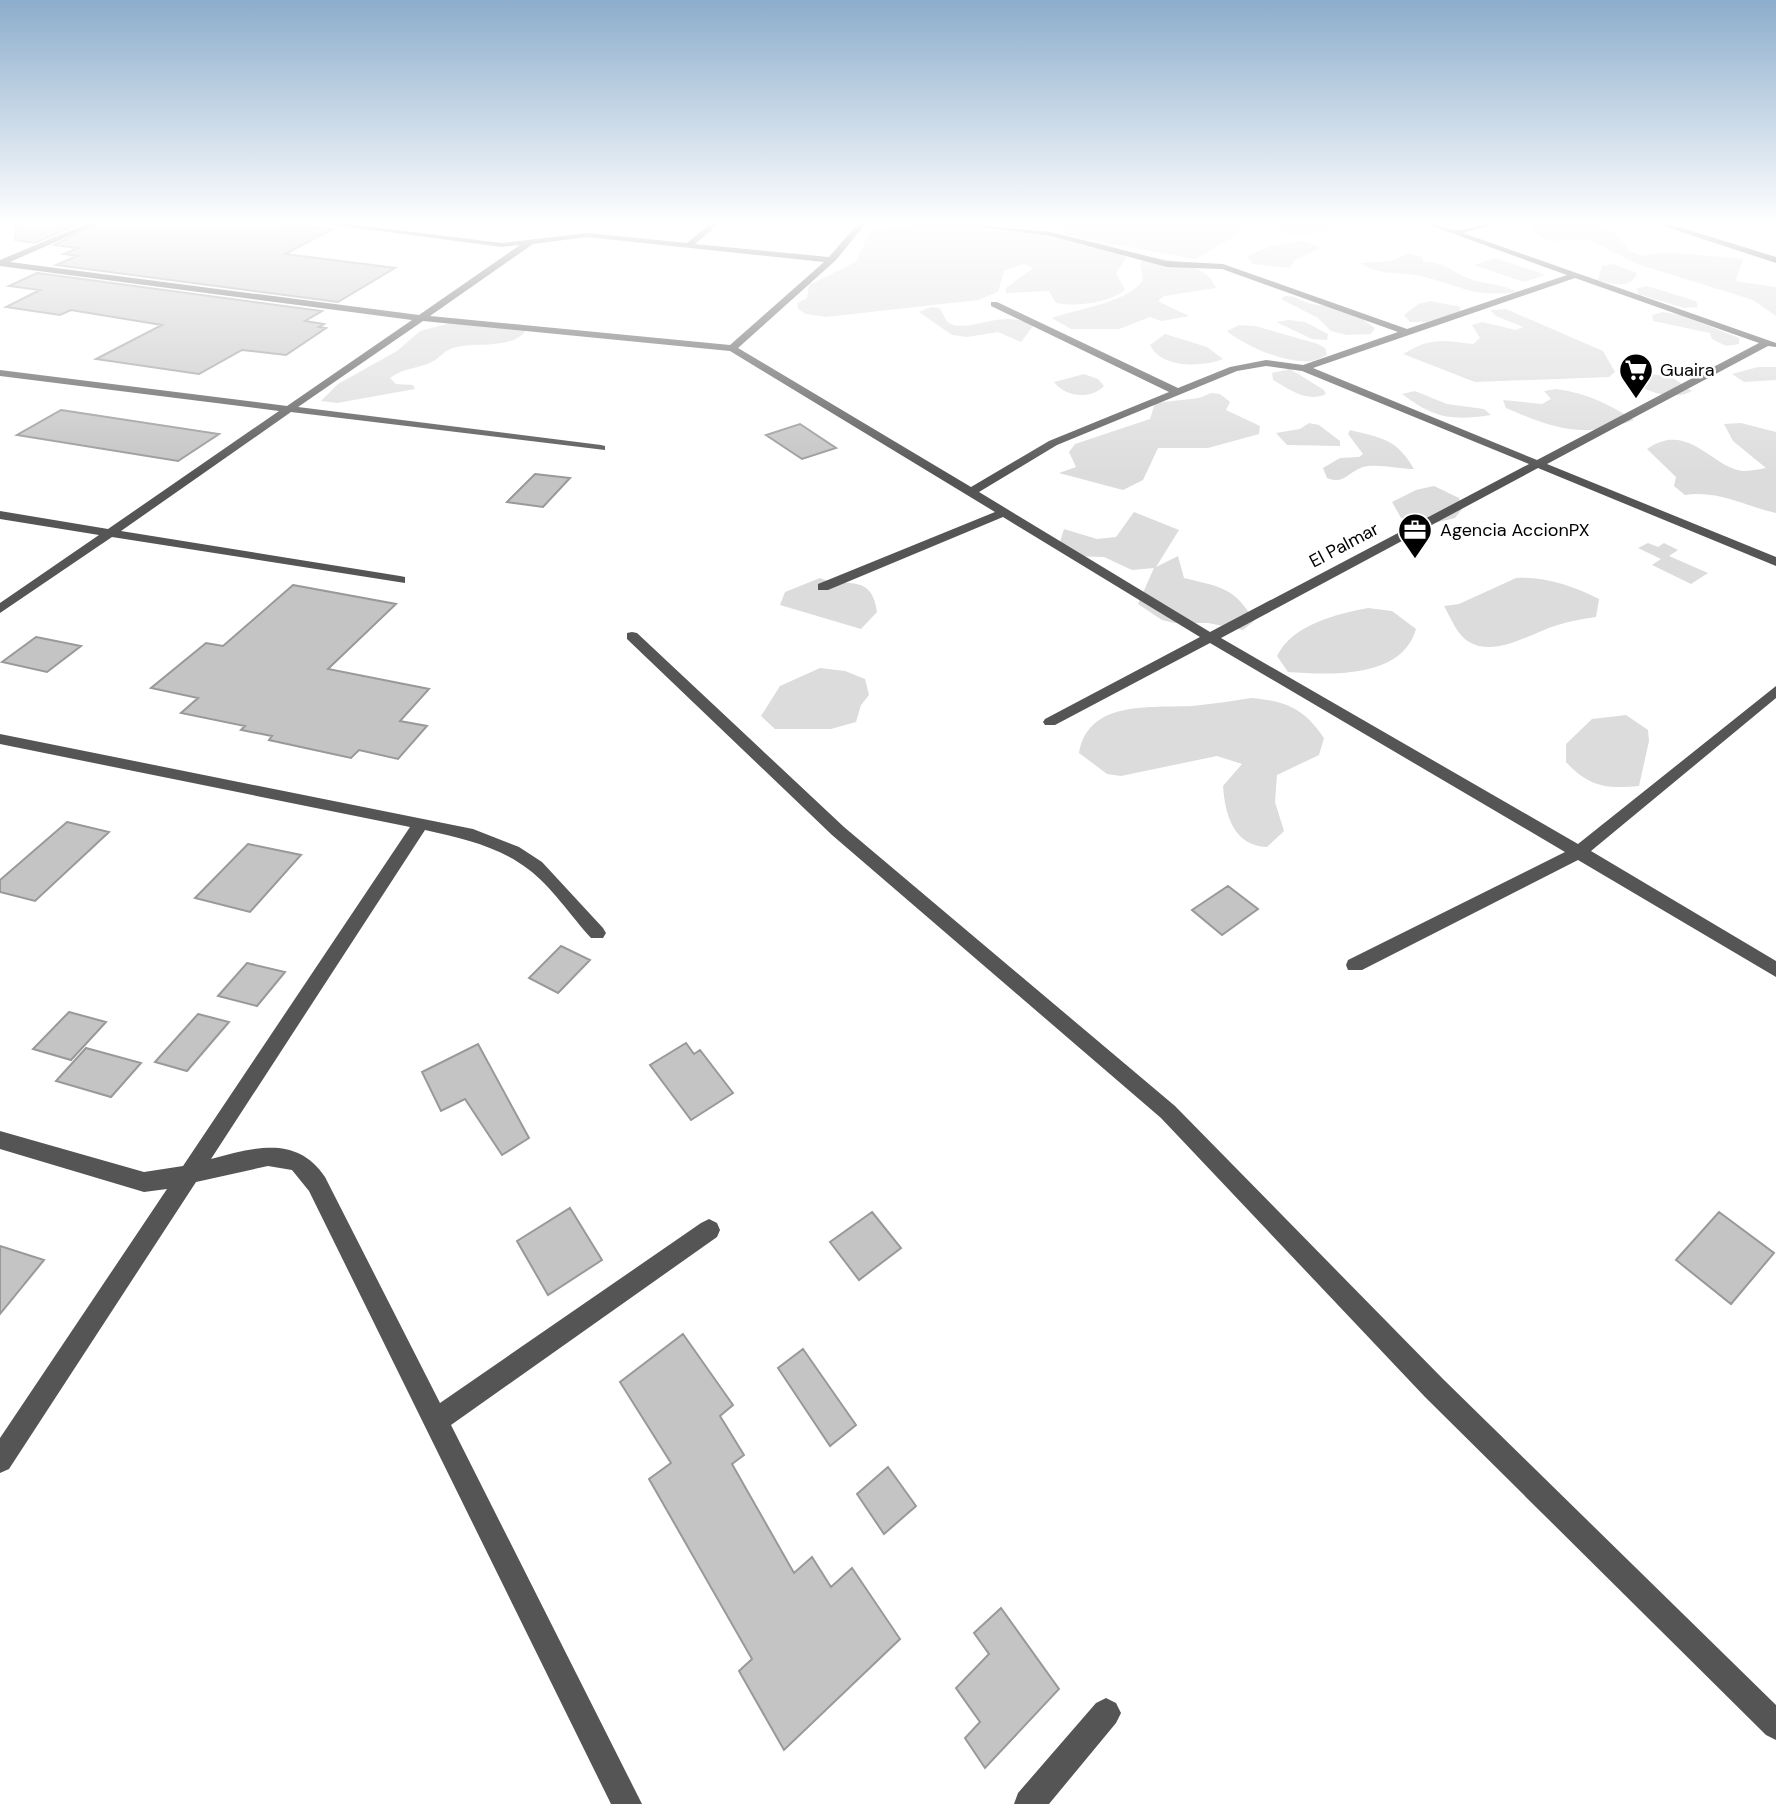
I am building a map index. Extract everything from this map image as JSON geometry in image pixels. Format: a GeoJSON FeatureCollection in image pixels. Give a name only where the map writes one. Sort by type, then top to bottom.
{"type":"FeatureCollection","features":[{"type":"Feature","properties":{"kind":"street"},"geometry":{"type":"LineString","coordinates":[[311,306],[733,348],[1208,636],[1776,970]]}},
{"type":"Feature","properties":{"kind":"street"},"geometry":{"type":"LineString","coordinates":[[0,609],[439,306]]}},
{"type":"Feature","properties":{"kind":"street"},"geometry":{"type":"LineString","coordinates":[[733,348],[779,306]]}},
{"type":"Feature","properties":{"kind":"street"},"geometry":{"type":"LineString","coordinates":[[999,306],[1178,393]]}},
{"type":"Feature","properties":{"kind":"street"},"geometry":{"type":"LineString","coordinates":[[1333,306],[1406,332]]}},
{"type":"Feature","properties":{"kind":"street"},"geometry":{"type":"LineString","coordinates":[[1304,368],[1483,306]]}},
{"type":"Feature","properties":{"kind":"street"},"geometry":{"type":"LineString","coordinates":[[1659,306],[1772,345]]}},
{"type":"Feature","properties":{"kind":"street","name":"El Palmar"},"geometry":{"type":"LineString","coordinates":[[1050,722],[1538,463],[1772,345]]}},
{"type":"Feature","properties":{"kind":"street"},"geometry":{"type":"LineString","coordinates":[[971,492],[1053,443],[1251,364],[1304,368],[1776,562]]}},
{"type":"Feature","properties":{"kind":"street"},"geometry":{"type":"LineString","coordinates":[[0,373],[601,448]]}},
{"type":"Feature","properties":{"kind":"street"},"geometry":{"type":"LineString","coordinates":[[823,587],[1005,512]]}},
{"type":"Feature","properties":{"kind":"street"},"geometry":{"type":"LineString","coordinates":[[0,515],[400,580]]}},
{"type":"Feature","properties":{"kind":"street"},"geometry":{"type":"LineString","coordinates":[[632,636],[838,831],[1168,1112],[1434,1388],[1776,1725]]}},
{"type":"Feature","properties":{"kind":"street"},"geometry":{"type":"LineString","coordinates":[[1355,965],[1579,852],[1776,691]]}},
{"type":"Feature","properties":{"kind":"street"},"geometry":{"type":"LineString","coordinates":[[0,739],[467,833],[513,851],[551,881],[597,933]]}},
{"type":"Feature","properties":{"kind":"street"},"geometry":{"type":"LineString","coordinates":[[0,1460],[421,824]]}},
{"type":"Feature","properties":{"kind":"street"},"geometry":{"type":"LineString","coordinates":[[0,1140],[144,1182],[164,1182],[189,1177],[248,1159],[273,1156],[297,1161],[308,1172],[317,1184],[627,1804]]}},
{"type":"Feature","properties":{"kind":"street"},"geometry":{"type":"LineString","coordinates":[[434,1422],[709,1230]]}},
{"type":"Feature","properties":{"kind":"street"},"geometry":{"type":"LineString","coordinates":[[1030,1804],[1106,1713]]}},
{"type":"Feature","properties":{"kind":"shaded area"},"geometry":{"type":"Polygon","coordinates":[[[798,306],[923,306],[826,317],[806,314],[798,306]]]}},
{"type":"Feature","properties":{"kind":"shaded area"},"geometry":{"type":"Polygon","coordinates":[[[1094,306],[1169,306],[1189,316],[1162,321],[1150,317],[1119,329],[1071,329],[1052,318],[1094,306]]]}},
{"type":"Feature","properties":{"kind":"shaded area"},"geometry":{"type":"Polygon","coordinates":[[[1295,306],[1324,306],[1345,310],[1375,328],[1371,334],[1347,335],[1331,331],[1318,318],[1295,306]]]}},
{"type":"Feature","properties":{"kind":"shaded area"},"geometry":{"type":"Polygon","coordinates":[[[1415,306],[1461,307],[1459,313],[1426,322],[1410,322],[1404,315],[1415,306]]]}},
{"type":"Feature","properties":{"kind":"shaded area"},"geometry":{"type":"Polygon","coordinates":[[[1762,306],[1776,306],[1776,316],[1762,306]]]}},
{"type":"Feature","properties":{"kind":"shaded area"},"geometry":{"type":"Polygon","coordinates":[[[931,307],[939,308],[948,322],[955,325],[1010,319],[1033,326],[1021,342],[998,332],[967,337],[952,335],[919,312],[931,307]]]}},
{"type":"Feature","properties":{"kind":"shaded area"},"geometry":{"type":"Polygon","coordinates":[[[1506,309],[1603,351],[1615,372],[1609,377],[1475,382],[1403,354],[1429,342],[1473,344],[1480,338],[1472,325],[1482,322],[1516,330],[1523,327],[1496,316],[1490,310],[1506,309]]]}},
{"type":"Feature","properties":{"kind":"shaded area"},"geometry":{"type":"Polygon","coordinates":[[[1663,312],[1681,315],[1739,338],[1739,344],[1726,346],[1712,339],[1710,333],[1653,321],[1652,315],[1663,312]]]}},
{"type":"Feature","properties":{"kind":"shaded area"},"geometry":{"type":"Polygon","coordinates":[[[463,320],[523,325],[525,332],[518,338],[501,343],[453,348],[430,363],[390,378],[396,384],[413,385],[415,389],[337,403],[321,401],[338,384],[397,351],[420,331],[463,320]]]}},
{"type":"Feature","properties":{"kind":"shaded area"},"geometry":{"type":"Polygon","coordinates":[[[1276,322],[1305,322],[1328,334],[1327,340],[1312,339],[1276,322]]]}},
{"type":"Feature","properties":{"kind":"shaded area"},"geometry":{"type":"Polygon","coordinates":[[[1239,325],[1255,326],[1318,344],[1325,348],[1327,355],[1311,361],[1278,357],[1255,348],[1227,331],[1239,325]]]}},
{"type":"Feature","properties":{"kind":"shaded area"},"geometry":{"type":"Polygon","coordinates":[[[1165,334],[1207,347],[1223,359],[1204,364],[1173,362],[1156,353],[1150,345],[1165,334]]]}},
{"type":"Feature","properties":{"kind":"shaded area"},"geometry":{"type":"Polygon","coordinates":[[[1758,367],[1776,367],[1776,380],[1744,382],[1732,374],[1758,367]]]}},
{"type":"Feature","properties":{"kind":"shaded area"},"geometry":{"type":"Polygon","coordinates":[[[1290,369],[1324,390],[1326,394],[1305,396],[1273,380],[1272,373],[1290,369]]]}},
{"type":"Feature","properties":{"kind":"shaded area"},"geometry":{"type":"Polygon","coordinates":[[[1084,374],[1098,379],[1104,386],[1092,393],[1078,395],[1065,391],[1054,382],[1084,374]]]}},
{"type":"Feature","properties":{"kind":"shaded area"},"geometry":{"type":"Polygon","coordinates":[[[1650,374],[1670,376],[1692,391],[1670,396],[1647,390],[1634,383],[1650,374]]]}},
{"type":"Feature","properties":{"kind":"shaded area"},"geometry":{"type":"Polygon","coordinates":[[[1556,389],[1597,400],[1634,420],[1599,429],[1569,429],[1506,408],[1503,400],[1542,404],[1551,399],[1544,391],[1556,389]]]}},
{"type":"Feature","properties":{"kind":"shaded area"},"geometry":{"type":"Polygon","coordinates":[[[1415,391],[1447,404],[1484,409],[1491,415],[1465,418],[1434,413],[1402,394],[1415,391]]]}},
{"type":"Feature","properties":{"kind":"shaded area"},"geometry":{"type":"Polygon","coordinates":[[[1211,393],[1220,394],[1230,402],[1226,410],[1260,426],[1259,434],[1208,448],[1158,448],[1143,480],[1123,490],[1059,473],[1076,467],[1069,452],[1075,444],[1150,419],[1155,403],[1199,398],[1211,393]]]}},
{"type":"Feature","properties":{"kind":"shaded area"},"geometry":{"type":"Polygon","coordinates":[[[1309,423],[1319,425],[1340,441],[1340,446],[1287,445],[1276,433],[1300,429],[1309,423]]]}},
{"type":"Feature","properties":{"kind":"shaded area"},"geometry":{"type":"Polygon","coordinates":[[[1741,423],[1776,432],[1776,513],[1720,497],[1685,495],[1674,486],[1676,477],[1647,449],[1662,441],[1675,440],[1687,442],[1732,468],[1743,471],[1766,468],[1733,441],[1724,424],[1741,423]]]}},
{"type":"Feature","properties":{"kind":"shaded area"},"geometry":{"type":"Polygon","coordinates":[[[1350,430],[1388,441],[1401,451],[1414,469],[1368,466],[1342,479],[1327,478],[1323,468],[1340,458],[1359,457],[1363,454],[1348,434],[1350,430]]]}},
{"type":"Feature","properties":{"kind":"shaded area"},"geometry":{"type":"Polygon","coordinates":[[[1434,486],[1459,498],[1462,509],[1455,518],[1422,526],[1401,518],[1392,502],[1416,490],[1434,486]]]}},
{"type":"Feature","properties":{"kind":"shaded area"},"geometry":{"type":"Polygon","coordinates":[[[1134,512],[1179,530],[1156,567],[1178,556],[1184,578],[1225,590],[1240,601],[1254,621],[1243,630],[1208,623],[1174,623],[1162,620],[1138,604],[1154,568],[1132,570],[1104,557],[1072,556],[1059,545],[1064,529],[1097,539],[1116,537],[1134,512]]]}},
{"type":"Feature","properties":{"kind":"shaded area"},"geometry":{"type":"Polygon","coordinates":[[[1648,543],[1658,547],[1664,543],[1678,550],[1669,556],[1708,573],[1691,584],[1652,565],[1661,559],[1638,548],[1648,543]]]}},
{"type":"Feature","properties":{"kind":"shaded area"},"geometry":{"type":"Polygon","coordinates":[[[820,578],[863,586],[874,599],[877,612],[861,629],[780,605],[785,592],[820,578]]]}},
{"type":"Feature","properties":{"kind":"shaded area"},"geometry":{"type":"Polygon","coordinates":[[[1516,578],[1548,580],[1589,594],[1599,599],[1596,617],[1548,628],[1503,645],[1480,646],[1465,639],[1444,606],[1459,604],[1516,578]]]}},
{"type":"Feature","properties":{"kind":"shaded area"},"geometry":{"type":"Polygon","coordinates":[[[1368,608],[1392,611],[1416,629],[1408,645],[1396,657],[1362,670],[1324,674],[1288,672],[1277,656],[1293,636],[1304,629],[1329,618],[1368,608]]]}},
{"type":"Feature","properties":{"kind":"shaded area"},"geometry":{"type":"Polygon","coordinates":[[[820,668],[845,671],[865,679],[869,695],[861,705],[856,722],[831,729],[775,729],[761,716],[780,686],[820,668]]]}},
{"type":"Feature","properties":{"kind":"shaded area"},"geometry":{"type":"Polygon","coordinates":[[[1251,698],[1274,701],[1293,708],[1309,720],[1324,738],[1319,755],[1277,775],[1275,802],[1284,831],[1267,847],[1246,841],[1233,827],[1229,818],[1223,786],[1242,764],[1217,756],[1121,776],[1107,774],[1079,753],[1085,736],[1095,724],[1108,715],[1123,710],[1192,706],[1251,698]]]}},
{"type":"Feature","properties":{"kind":"shaded area"},"geometry":{"type":"Polygon","coordinates":[[[1626,715],[1648,730],[1649,741],[1639,786],[1599,784],[1583,777],[1566,762],[1566,744],[1592,719],[1626,715]]]}},
{"type":"Feature","properties":{"kind":"building"},"geometry":{"type":"Polygon","coordinates":[[[286,306],[322,311],[305,321],[324,324],[319,327],[326,328],[286,355],[242,350],[199,374],[96,359],[162,325],[71,310],[60,315],[6,307],[286,306]]]}},
{"type":"Feature","properties":{"kind":"building"},"geometry":{"type":"Polygon","coordinates":[[[61,410],[219,434],[178,461],[17,435],[61,410]]]}},
{"type":"Feature","properties":{"kind":"building"},"geometry":{"type":"Polygon","coordinates":[[[800,424],[836,448],[802,459],[766,435],[800,424]]]}},
{"type":"Feature","properties":{"kind":"building"},"geometry":{"type":"Polygon","coordinates":[[[535,474],[570,478],[543,507],[507,502],[535,474]]]}},
{"type":"Feature","properties":{"kind":"building"},"geometry":{"type":"Polygon","coordinates":[[[293,585],[396,604],[328,669],[429,689],[400,721],[427,726],[398,759],[359,750],[351,758],[269,740],[272,736],[241,730],[245,726],[181,713],[198,698],[151,688],[206,643],[223,646],[293,585]]]}},
{"type":"Feature","properties":{"kind":"building"},"geometry":{"type":"Polygon","coordinates":[[[36,637],[81,646],[47,672],[2,662],[36,637]]]}},
{"type":"Feature","properties":{"kind":"building"},"geometry":{"type":"Polygon","coordinates":[[[67,822],[109,832],[35,901],[0,892],[0,880],[67,822]]]}},
{"type":"Feature","properties":{"kind":"building"},"geometry":{"type":"Polygon","coordinates":[[[248,844],[301,855],[250,912],[195,898],[248,844]]]}},
{"type":"Feature","properties":{"kind":"building"},"geometry":{"type":"Polygon","coordinates":[[[1228,886],[1258,909],[1222,935],[1192,910],[1228,886]]]}},
{"type":"Feature","properties":{"kind":"building"},"geometry":{"type":"Polygon","coordinates":[[[561,946],[590,960],[558,993],[529,978],[561,946]]]}},
{"type":"Feature","properties":{"kind":"building"},"geometry":{"type":"Polygon","coordinates":[[[247,963],[285,972],[257,1006],[218,996],[247,963]]]}},
{"type":"Feature","properties":{"kind":"building"},"geometry":{"type":"Polygon","coordinates":[[[69,1012],[106,1022],[71,1060],[33,1049],[69,1012]]]}},
{"type":"Feature","properties":{"kind":"building"},"geometry":{"type":"Polygon","coordinates":[[[198,1014],[229,1022],[187,1071],[155,1062],[198,1014]]]}},
{"type":"Feature","properties":{"kind":"building"},"geometry":{"type":"Polygon","coordinates":[[[686,1043],[694,1054],[700,1050],[733,1093],[691,1120],[650,1065],[686,1043]]]}},
{"type":"Feature","properties":{"kind":"building"},"geometry":{"type":"Polygon","coordinates":[[[478,1044],[529,1138],[502,1155],[465,1099],[441,1111],[422,1072],[478,1044]]]}},
{"type":"Feature","properties":{"kind":"building"},"geometry":{"type":"Polygon","coordinates":[[[86,1048],[141,1063],[111,1097],[56,1081],[86,1048]]]}},
{"type":"Feature","properties":{"kind":"building"},"geometry":{"type":"Polygon","coordinates":[[[570,1208],[602,1260],[548,1295],[517,1241],[570,1208]]]}},
{"type":"Feature","properties":{"kind":"building"},"geometry":{"type":"Polygon","coordinates":[[[872,1212],[901,1248],[859,1280],[830,1242],[872,1212]]]}},
{"type":"Feature","properties":{"kind":"building"},"geometry":{"type":"Polygon","coordinates":[[[1719,1212],[1774,1253],[1731,1304],[1676,1260],[1719,1212]]]}},
{"type":"Feature","properties":{"kind":"building"},"geometry":{"type":"Polygon","coordinates":[[[0,1246],[44,1260],[0,1314],[0,1246]]]}},
{"type":"Feature","properties":{"kind":"building"},"geometry":{"type":"Polygon","coordinates":[[[683,1334],[733,1405],[720,1416],[744,1455],[732,1464],[794,1573],[812,1557],[831,1587],[852,1568],[900,1639],[784,1750],[739,1671],[752,1659],[649,1479],[671,1463],[620,1382],[683,1334]]]}},
{"type":"Feature","properties":{"kind":"building"},"geometry":{"type":"Polygon","coordinates":[[[803,1349],[856,1425],[830,1446],[778,1368],[803,1349]]]}},
{"type":"Feature","properties":{"kind":"building"},"geometry":{"type":"Polygon","coordinates":[[[888,1467],[916,1506],[884,1534],[857,1494],[888,1467]]]}},
{"type":"Feature","properties":{"kind":"building"},"geometry":{"type":"Polygon","coordinates":[[[1001,1608],[1059,1689],[985,1768],[965,1738],[980,1722],[956,1688],[989,1654],[974,1633],[1001,1608]]]}},
{"type":"Feature","properties":{"kind":"place","name":"Guaira"},"geometry":{"type":"Point","coordinates":[1636,400]}},
{"type":"Feature","properties":{"kind":"place","name":"Agencia AccionPX"},"geometry":{"type":"Point","coordinates":[1415,560]}}]}
